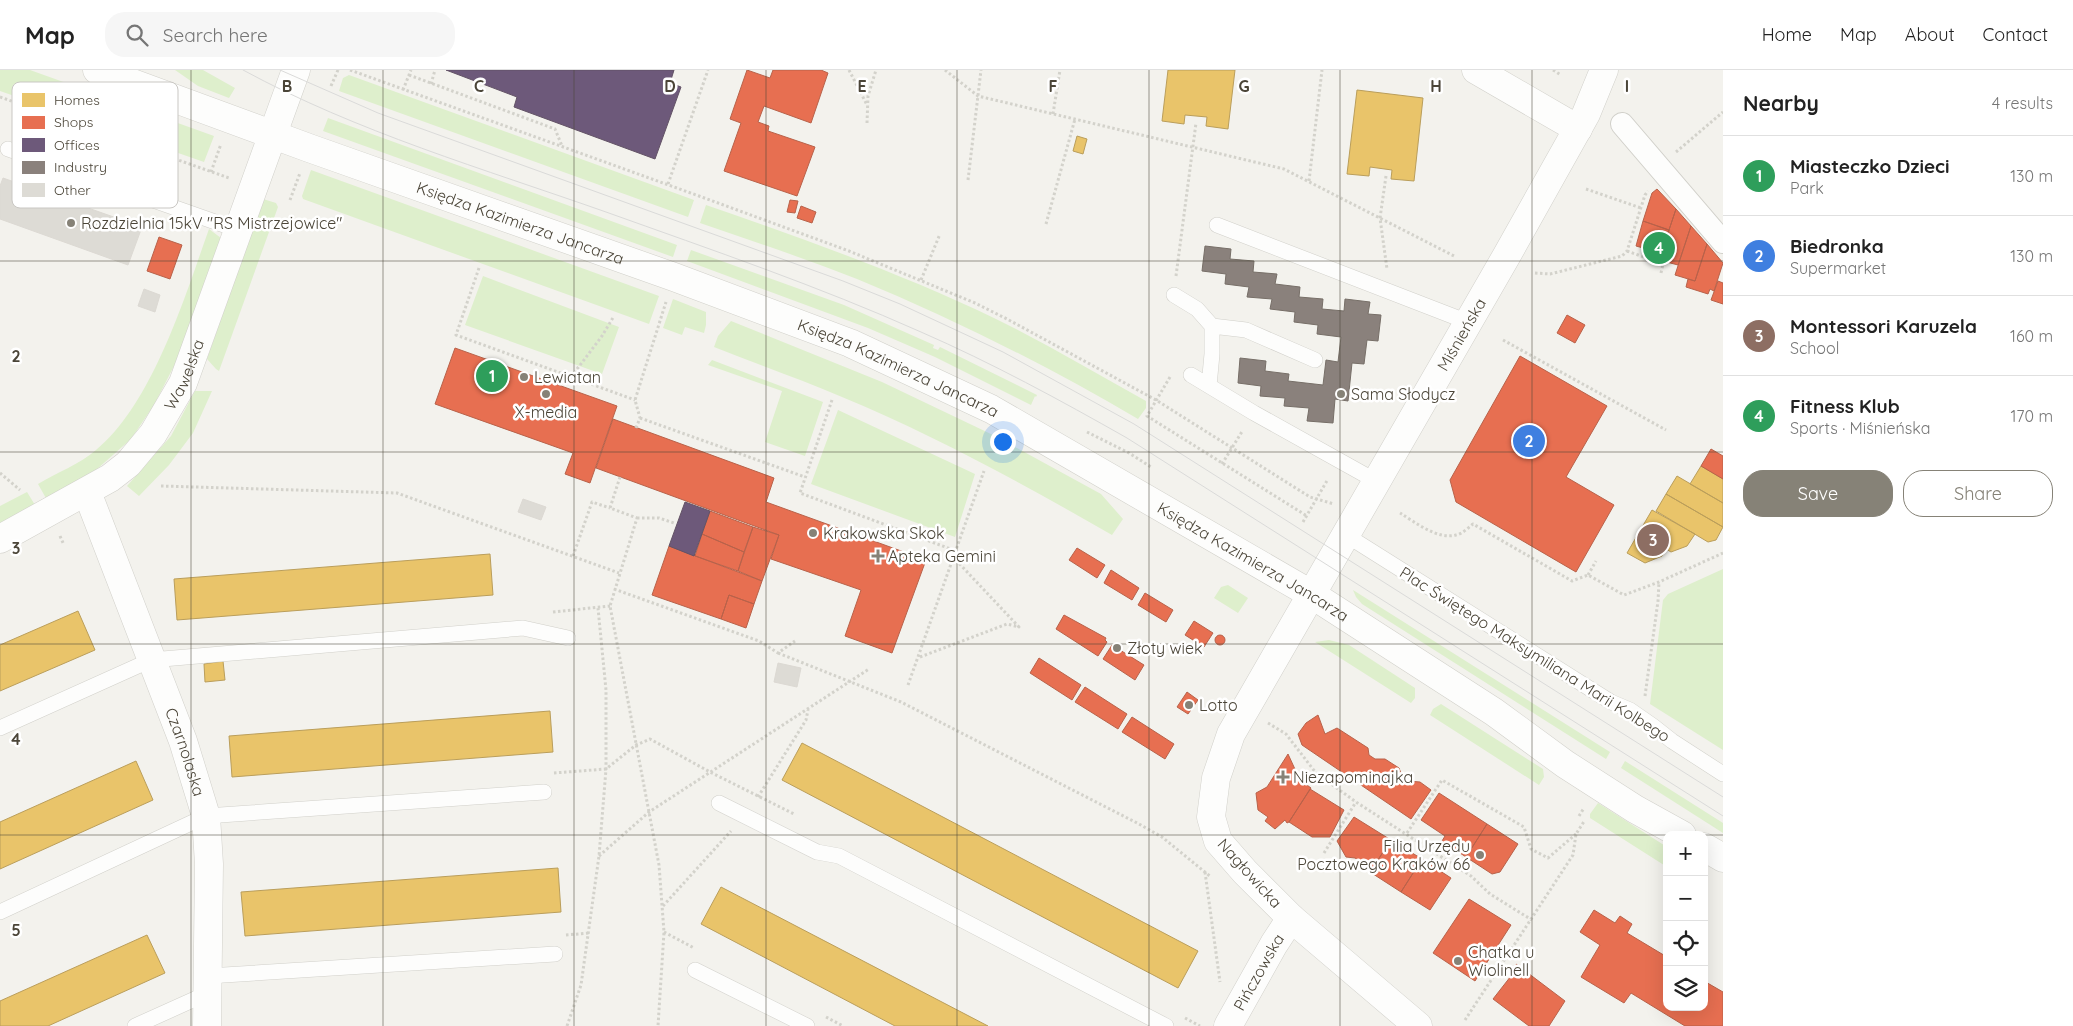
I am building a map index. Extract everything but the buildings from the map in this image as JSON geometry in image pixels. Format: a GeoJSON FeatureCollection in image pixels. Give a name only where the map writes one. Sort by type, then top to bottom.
{"type":"FeatureCollection","features":[{"type":"Feature","properties":{"kind":"street","name":"Księdza Kazimierza Jancarza"},"geometry":{"type":"LineString","coordinates":[[97,70],[130,82]]}},
{"type":"Feature","properties":{"kind":"street","name":"Wawelska"},"geometry":{"type":"LineString","coordinates":[[0,539],[110,478],[128,464],[153,434],[183,383],[296,70]]}},
{"type":"Feature","properties":{"kind":"street"},"geometry":{"type":"LineString","coordinates":[[1476,70],[1578,129]]}},
{"type":"Feature","properties":{"kind":"street","name":"Miśnieńska"},"geometry":{"type":"LineString","coordinates":[[1311,594],[1578,129],[1594,97],[1604,70]]}},
{"type":"Feature","properties":{"kind":"street","name":"Księdza Kazimierza Jancarza"},"geometry":{"type":"LineString","coordinates":[[178,100],[674,277],[850,343],[991,409],[1311,594],[1494,712],[1565,764],[1675,831]]}},
{"type":"Feature","properties":{"kind":"street"},"geometry":{"type":"LineString","coordinates":[[1622,124],[1723,242]]}},
{"type":"Feature","properties":{"kind":"street","name":"Czarnolaska"},"geometry":{"type":"LineString","coordinates":[[87,492],[150,660],[183,741],[206,816],[209,864],[207,1026]]}},
{"type":"Feature","properties":{"kind":"street","name":"Nagłowicka"},"geometry":{"type":"LineString","coordinates":[[1311,594],[1231,734],[1216,778],[1211,817],[1218,842],[1245,872],[1291,918],[1418,1026]]}},
{"type":"Feature","properties":{"kind":"street"},"geometry":{"type":"LineString","coordinates":[[1708,849],[1723,858]]}},
{"type":"Feature","properties":{"kind":"street","name":"Pińczowska"},"geometry":{"type":"LineString","coordinates":[[1228,1026],[1274,944],[1291,918]]}},
{"type":"Feature","properties":{"kind":"lane"},"geometry":{"type":"LineString","coordinates":[[8,149],[12,150]]}},
{"type":"Feature","properties":{"kind":"lane"},"geometry":{"type":"LineString","coordinates":[[176,208],[238,230]]}},
{"type":"Feature","properties":{"kind":"lane"},"geometry":{"type":"LineString","coordinates":[[1217,225],[1468,322]]}},
{"type":"Feature","properties":{"kind":"lane"},"geometry":{"type":"LineString","coordinates":[[1174,295],[1197,309],[1212,326],[1209,386]]}},
{"type":"Feature","properties":{"kind":"lane"},"geometry":{"type":"LineString","coordinates":[[1212,326],[1246,330],[1315,360]]}},
{"type":"Feature","properties":{"kind":"lane"},"geometry":{"type":"LineString","coordinates":[[1191,375],[1254,413],[1376,481]]}},
{"type":"Feature","properties":{"kind":"lane","name":"Plac Świętego Maksymiliana Marii Kolbego"},"geometry":{"type":"LineString","coordinates":[[1346,535],[1611,702],[1630,710],[1672,741],[1723,774]]}},
{"type":"Feature","properties":{"kind":"lane"},"geometry":{"type":"LineString","coordinates":[[0,728],[150,660],[522,628],[568,638]]}},
{"type":"Feature","properties":{"kind":"lane"},"geometry":{"type":"LineString","coordinates":[[0,912],[206,816],[544,792]]}},
{"type":"Feature","properties":{"kind":"lane"},"geometry":{"type":"LineString","coordinates":[[719,803],[817,852],[839,856],[1166,1026]]}},
{"type":"Feature","properties":{"kind":"lane"},"geometry":{"type":"LineString","coordinates":[[135,1026],[207,985],[555,954]]}},
{"type":"Feature","properties":{"kind":"lane"},"geometry":{"type":"LineString","coordinates":[[695,970],[807,1026]]}},
{"type":"Feature","properties":{"kind":"path"},"geometry":{"type":"LineString","coordinates":[[332,86],[338,70]]}},
{"type":"Feature","properties":{"kind":"path"},"geometry":{"type":"LineString","coordinates":[[350,70],[668,184],[921,280],[1007,319],[1156,400],[1316,500],[1339,506]]}},
{"type":"Feature","properties":{"kind":"path"},"geometry":{"type":"LineString","coordinates":[[403,90],[411,70]]}},
{"type":"Feature","properties":{"kind":"path"},"geometry":{"type":"LineString","coordinates":[[431,84],[436,70]]}},
{"type":"Feature","properties":{"kind":"path"},"geometry":{"type":"LineString","coordinates":[[668,184],[708,70]]}},
{"type":"Feature","properties":{"kind":"path"},"geometry":{"type":"LineString","coordinates":[[849,70],[867,105]]}},
{"type":"Feature","properties":{"kind":"path"},"geometry":{"type":"LineString","coordinates":[[867,123],[868,96],[876,70]]}},
{"type":"Feature","properties":{"kind":"path"},"geometry":{"type":"LineString","coordinates":[[945,70],[978,96],[1284,169],[1456,257]]}},
{"type":"Feature","properties":{"kind":"path"},"geometry":{"type":"LineString","coordinates":[[968,180],[981,70]]}},
{"type":"Feature","properties":{"kind":"path"},"geometry":{"type":"LineString","coordinates":[[1053,114],[1060,70]]}},
{"type":"Feature","properties":{"kind":"path"},"geometry":{"type":"LineString","coordinates":[[1309,181],[1322,70]]}},
{"type":"Feature","properties":{"kind":"path"},"geometry":{"type":"LineString","coordinates":[[1553,70],[1561,75]]}},
{"type":"Feature","properties":{"kind":"path"},"geometry":{"type":"LineString","coordinates":[[409,76],[554,129],[562,146]]}},
{"type":"Feature","properties":{"kind":"path"},"geometry":{"type":"LineString","coordinates":[[0,97],[12,101]]}},
{"type":"Feature","properties":{"kind":"path"},"geometry":{"type":"LineString","coordinates":[[1535,273],[1550,274],[1622,256],[1627,251],[1645,195],[1661,170],[1723,112]]}},
{"type":"Feature","properties":{"kind":"path"},"geometry":{"type":"LineString","coordinates":[[1046,224],[1075,119]]}},
{"type":"Feature","properties":{"kind":"path"},"geometry":{"type":"LineString","coordinates":[[1179,251],[1196,123]]}},
{"type":"Feature","properties":{"kind":"path"},"geometry":{"type":"LineString","coordinates":[[211,172],[224,137]]}},
{"type":"Feature","properties":{"kind":"path"},"geometry":{"type":"LineString","coordinates":[[178,160],[235,180]]}},
{"type":"Feature","properties":{"kind":"path"},"geometry":{"type":"LineString","coordinates":[[290,200],[302,167]]}},
{"type":"Feature","properties":{"kind":"path"},"geometry":{"type":"LineString","coordinates":[[1386,176],[1380,218],[1391,292]]}},
{"type":"Feature","properties":{"kind":"path"},"geometry":{"type":"LineString","coordinates":[[1586,189],[1641,208]]}},
{"type":"Feature","properties":{"kind":"path"},"geometry":{"type":"LineString","coordinates":[[921,280],[940,234]]}},
{"type":"Feature","properties":{"kind":"path"},"geometry":{"type":"LineString","coordinates":[[1627,251],[1664,264],[1661,274]]}},
{"type":"Feature","properties":{"kind":"path"},"geometry":{"type":"LineString","coordinates":[[479,268],[456,335],[635,400]]}},
{"type":"Feature","properties":{"kind":"path"},"geometry":{"type":"LineString","coordinates":[[636,428],[640,418],[635,400],[668,295]]}},
{"type":"Feature","properties":{"kind":"path"},"geometry":{"type":"LineString","coordinates":[[571,377],[602,336],[614,316]]}},
{"type":"Feature","properties":{"kind":"path"},"geometry":{"type":"LineString","coordinates":[[1503,340],[1666,430]]}},
{"type":"Feature","properties":{"kind":"path"},"geometry":{"type":"LineString","coordinates":[[1170,375],[1147,416],[1307,516]]}},
{"type":"Feature","properties":{"kind":"path"},"geometry":{"type":"LineString","coordinates":[[832,400],[800,493],[956,551]]}},
{"type":"Feature","properties":{"kind":"path"},"geometry":{"type":"LineString","coordinates":[[1222,464],[1254,413]]}},
{"type":"Feature","properties":{"kind":"path"},"geometry":{"type":"LineString","coordinates":[[640,418],[805,477]]}},
{"type":"Feature","properties":{"kind":"path"},"geometry":{"type":"LineString","coordinates":[[908,685],[920,657],[984,471]]}},
{"type":"Feature","properties":{"kind":"path"},"geometry":{"type":"LineString","coordinates":[[1303,522],[1332,472]]}},
{"type":"Feature","properties":{"kind":"path"},"geometry":{"type":"LineString","coordinates":[[0,473],[20,490]]}},
{"type":"Feature","properties":{"kind":"path"},"geometry":{"type":"LineString","coordinates":[[610,508],[620,477]]}},
{"type":"Feature","properties":{"kind":"path"},"geometry":{"type":"LineString","coordinates":[[161,486],[397,493],[619,573]]}},
{"type":"Feature","properties":{"kind":"path"},"geometry":{"type":"LineString","coordinates":[[573,556],[592,502],[637,518],[659,518],[674,523]]}},
{"type":"Feature","properties":{"kind":"path"},"geometry":{"type":"LineString","coordinates":[[1400,513],[1430,531],[1448,535],[1456,535],[1474,524],[1572,581],[1588,575],[1596,561]]}},
{"type":"Feature","properties":{"kind":"path"},"geometry":{"type":"LineString","coordinates":[[637,518],[610,606],[659,865],[664,932],[658,1026]]}},
{"type":"Feature","properties":{"kind":"path"},"geometry":{"type":"LineString","coordinates":[[1588,575],[1624,595],[1659,582],[1723,553]]}},
{"type":"Feature","properties":{"kind":"path"},"geometry":{"type":"LineString","coordinates":[[920,657],[1007,624],[1019,627],[954,558]]}},
{"type":"Feature","properties":{"kind":"path"},"geometry":{"type":"LineString","coordinates":[[1646,691],[1659,582]]}},
{"type":"Feature","properties":{"kind":"path"},"geometry":{"type":"LineString","coordinates":[[614,589],[759,641],[778,653],[901,702],[1162,837],[1212,878]]}},
{"type":"Feature","properties":{"kind":"path"},"geometry":{"type":"LineString","coordinates":[[567,1026],[581,985],[599,856],[606,769],[606,690],[598,608],[610,606]]}},
{"type":"Feature","properties":{"kind":"path"},"geometry":{"type":"LineString","coordinates":[[778,653],[795,641]]}},
{"type":"Feature","properties":{"kind":"path"},"geometry":{"type":"LineString","coordinates":[[599,856],[649,812],[869,669]]}},
{"type":"Feature","properties":{"kind":"path"},"geometry":{"type":"LineString","coordinates":[[1264,721],[1286,734],[1316,773],[1356,802],[1472,876],[1490,894],[1532,920]]}},
{"type":"Feature","properties":{"kind":"path"},"geometry":{"type":"LineString","coordinates":[[544,792],[544,774],[606,769],[636,745],[650,739],[710,772],[760,796]]}},
{"type":"Feature","properties":{"kind":"path"},"geometry":{"type":"LineString","coordinates":[[1407,833],[1442,780],[1524,827],[1531,849],[1548,858],[1576,834],[1585,820]]}},
{"type":"Feature","properties":{"kind":"path"},"geometry":{"type":"LineString","coordinates":[[1324,853],[1356,802]]}},
{"type":"Feature","properties":{"kind":"path"},"geometry":{"type":"LineString","coordinates":[[1465,1020],[1573,855],[1576,834]]}},
{"type":"Feature","properties":{"kind":"path"},"geometry":{"type":"LineString","coordinates":[[1205,872],[1221,988]]}},
{"type":"Feature","properties":{"kind":"green space"},"geometry":{"type":"Polygon","coordinates":[[[0,70],[30,70],[63,82],[12,82],[12,95],[0,91],[0,70]]]}},
{"type":"Feature","properties":{"kind":"green space"},"geometry":{"type":"Polygon","coordinates":[[[175,70],[203,70],[235,88],[229,98],[198,86],[175,70]]]}},
{"type":"Feature","properties":{"kind":"green space"},"geometry":{"type":"Polygon","coordinates":[[[349,75],[694,200],[688,217],[339,91],[343,78],[349,75]]]}},
{"type":"Feature","properties":{"kind":"green space"},"geometry":{"type":"Polygon","coordinates":[[[328,118],[677,245],[673,257],[323,131],[328,118]]]}},
{"type":"Feature","properties":{"kind":"green space"},"geometry":{"type":"Polygon","coordinates":[[[178,123],[214,136],[204,162],[178,153],[178,123]]]}},
{"type":"Feature","properties":{"kind":"green space"},"geometry":{"type":"Polygon","coordinates":[[[311,170],[659,296],[649,324],[303,199],[302,196],[311,170]]]}},
{"type":"Feature","properties":{"kind":"green space"},"geometry":{"type":"Polygon","coordinates":[[[263,199],[276,203],[278,207],[219,371],[207,359],[263,199]]]}},
{"type":"Feature","properties":{"kind":"green space"},"geometry":{"type":"Polygon","coordinates":[[[706,205],[853,258],[925,287],[996,319],[1146,401],[1146,408],[1138,419],[1070,380],[929,310],[857,279],[700,223],[706,205]]]}},
{"type":"Feature","properties":{"kind":"green space"},"geometry":{"type":"Polygon","coordinates":[[[209,229],[221,238],[202,300],[175,364],[154,405],[131,439],[96,470],[47,500],[38,484],[90,455],[116,430],[134,405],[165,347],[209,229]]]}},
{"type":"Feature","properties":{"kind":"green space"},"geometry":{"type":"Polygon","coordinates":[[[691,250],[844,305],[934,345],[933,348],[938,350],[940,347],[1037,395],[1031,405],[935,357],[868,328],[687,261],[691,250]]]}},
{"type":"Feature","properties":{"kind":"green space"},"geometry":{"type":"Polygon","coordinates":[[[483,276],[619,327],[602,374],[465,325],[483,276]]]}},
{"type":"Feature","properties":{"kind":"green space"},"geometry":{"type":"Polygon","coordinates":[[[673,299],[706,312],[704,333],[685,327],[682,335],[663,328],[673,299]]]}},
{"type":"Feature","properties":{"kind":"green space"},"geometry":{"type":"Polygon","coordinates":[[[731,321],[882,382],[993,435],[1101,494],[1123,519],[1112,535],[1013,480],[912,428],[826,390],[714,347],[718,336],[731,321]]]}},
{"type":"Feature","properties":{"kind":"green space"},"geometry":{"type":"Polygon","coordinates":[[[712,360],[823,402],[805,456],[765,442],[782,391],[708,365],[712,360]]]}},
{"type":"Feature","properties":{"kind":"green space"},"geometry":{"type":"Polygon","coordinates":[[[195,391],[212,391],[193,433],[169,465],[139,496],[127,486],[171,436],[195,391]]]}},
{"type":"Feature","properties":{"kind":"green space"},"geometry":{"type":"Polygon","coordinates":[[[838,410],[975,474],[955,537],[811,484],[838,410]]]}},
{"type":"Feature","properties":{"kind":"green space"},"geometry":{"type":"Polygon","coordinates":[[[27,492],[35,505],[0,524],[0,506],[27,492]]]}},
{"type":"Feature","properties":{"kind":"green space"},"geometry":{"type":"Polygon","coordinates":[[[1723,569],[1723,750],[1650,704],[1663,600],[1668,594],[1723,569]]]}},
{"type":"Feature","properties":{"kind":"green space"},"geometry":{"type":"Polygon","coordinates":[[[1228,585],[1248,598],[1238,613],[1214,598],[1221,587],[1228,585]]]}},
{"type":"Feature","properties":{"kind":"green space"},"geometry":{"type":"Polygon","coordinates":[[[1353,590],[1610,752],[1606,759],[1362,604],[1353,590]]]}},
{"type":"Feature","properties":{"kind":"green space"},"geometry":{"type":"Polygon","coordinates":[[[1329,640],[1349,645],[1415,688],[1415,698],[1411,703],[1315,642],[1329,640]]]}},
{"type":"Feature","properties":{"kind":"green space"},"geometry":{"type":"Polygon","coordinates":[[[1441,704],[1543,769],[1544,777],[1539,785],[1430,715],[1433,709],[1441,704]]]}},
{"type":"Feature","properties":{"kind":"green space"},"geometry":{"type":"Polygon","coordinates":[[[1625,761],[1723,823],[1723,833],[1621,768],[1625,761]]]}},
{"type":"Feature","properties":{"kind":"green space"},"geometry":{"type":"Polygon","coordinates":[[[1598,803],[1663,844],[1663,864],[1590,818],[1590,814],[1598,803]]]}},
{"type":"Feature","properties":{"kind":"tram line"},"geometry":{"type":"LineString","coordinates":[[243,70],[286,92],[376,131],[804,284],[882,315],[1000,369],[1127,438],[1723,816]]}},
{"type":"Feature","properties":{"kind":"tram line"},"geometry":{"type":"LineString","coordinates":[[280,70],[378,113],[843,281],[900,304],[1003,352],[1134,424],[1723,797]]}},
{"type":"Feature","properties":{"kind":"place","name":"Rozdzielnia 15kV \"RS Mistrzejowice\""},"geometry":{"type":"Point","coordinates":[71,223]}},
{"type":"Feature","properties":{"kind":"place","name":"Fitness Klub"},"geometry":{"type":"Point","coordinates":[1659,248]}},
{"type":"Feature","properties":{"kind":"place","name":"Miasteczko Dzieci"},"geometry":{"type":"Point","coordinates":[492,376]}},
{"type":"Feature","properties":{"kind":"place","name":"Lewiatan"},"geometry":{"type":"Point","coordinates":[524,377]}},
{"type":"Feature","properties":{"kind":"place","name":"X-media"},"geometry":{"type":"Point","coordinates":[546,394]}},
{"type":"Feature","properties":{"kind":"place","name":"Sama Słodycz"},"geometry":{"type":"Point","coordinates":[1341,394]}},
{"type":"Feature","properties":{"kind":"place","name":"Biedronka"},"geometry":{"type":"Point","coordinates":[1529,441]}},
{"type":"Feature","properties":{"kind":"place","name":"Krakowska Skok"},"geometry":{"type":"Point","coordinates":[813,533]}},
{"type":"Feature","properties":{"kind":"place","name":"Montessori Karuzela"},"geometry":{"type":"Point","coordinates":[1653,540]}},
{"type":"Feature","properties":{"kind":"place","name":"Apteka Gemini"},"geometry":{"type":"Point","coordinates":[878,556]}},
{"type":"Feature","properties":{"kind":"place","name":"Złoty wiek"},"geometry":{"type":"Point","coordinates":[1117,648]}},
{"type":"Feature","properties":{"kind":"place","name":"Lotto"},"geometry":{"type":"Point","coordinates":[1189,705]}},
{"type":"Feature","properties":{"kind":"place","name":"Niezapominajka"},"geometry":{"type":"Point","coordinates":[1283,777]}},
{"type":"Feature","properties":{"kind":"place","name":"Filia Urzędu Pocztowego Kraków 66"},"geometry":{"type":"Point","coordinates":[1480,855]}},
{"type":"Feature","properties":{"kind":"place","name":"Chatka u Wiolinell"},"geometry":{"type":"Point","coordinates":[1458,961]}}]}
